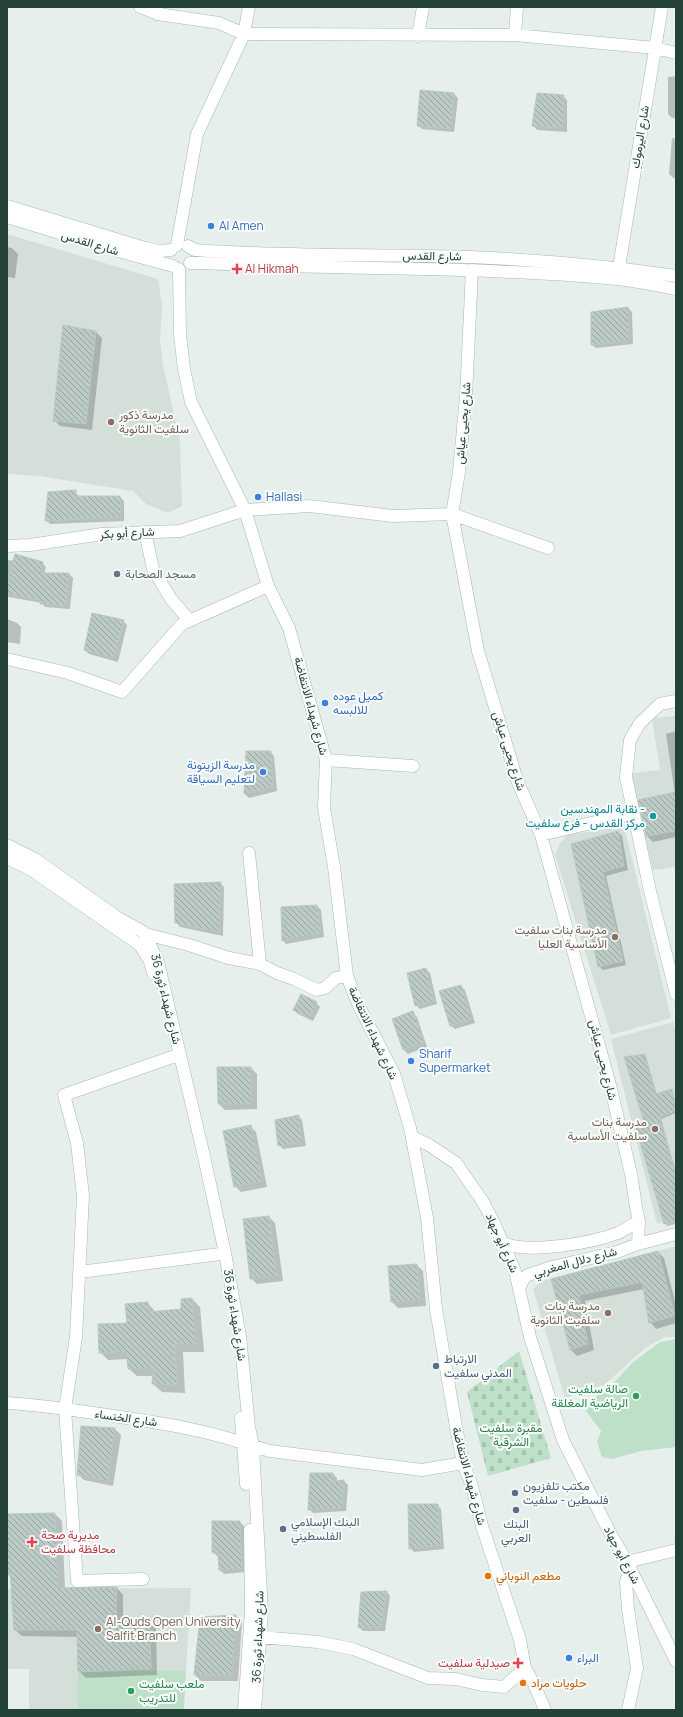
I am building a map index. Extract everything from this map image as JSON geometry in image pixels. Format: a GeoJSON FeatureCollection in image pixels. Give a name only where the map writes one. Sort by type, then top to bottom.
{"type":"FeatureCollection","features":[{"type":"Feature","properties":{"kind":"street"},"geometry":{"type":"LineString","coordinates":[[140,7],[219,23],[244,34],[418,36],[515,35],[655,48],[676,53]]}},
{"type":"Feature","properties":{"kind":"street"},"geometry":{"type":"LineString","coordinates":[[178,247],[192,253],[181,266],[169,258],[178,247],[197,134],[244,34],[249,7]]}},
{"type":"Feature","properties":{"kind":"street"},"geometry":{"type":"LineString","coordinates":[[418,36],[423,7]]}},
{"type":"Feature","properties":{"kind":"street"},"geometry":{"type":"LineString","coordinates":[[515,35],[517,7]]}},
{"type":"Feature","properties":{"kind":"street","name":"ِشارع اليرموك"},"geometry":{"type":"LineString","coordinates":[[619,267],[662,7]]}},
{"type":"Feature","properties":{"kind":"street","name":"شارع القدس"},"geometry":{"type":"LineString","coordinates":[[7,206],[145,248],[160,251],[178,247],[196,250],[268,254],[472,257],[619,267],[676,276]]}},
{"type":"Feature","properties":{"kind":"street","name":"شارع القدس"},"geometry":{"type":"LineString","coordinates":[[7,217],[130,254],[181,266],[201,262],[283,267],[472,270],[617,279],[676,288]]}},
{"type":"Feature","properties":{"kind":"street","name":"شارع شهداء الانتفاضة"},"geometry":{"type":"LineString","coordinates":[[181,266],[180,336],[184,369],[191,402],[244,510],[268,586],[289,628],[326,760],[324,808],[334,867],[348,976],[359,1006],[394,1074],[412,1137],[427,1218],[436,1309],[463,1463],[472,1486],[482,1526],[520,1640],[525,1668],[534,1684],[545,1710]]}},
{"type":"Feature","properties":{"kind":"street","name":"شارع يحيى عياش"},"geometry":{"type":"LineString","coordinates":[[472,270],[466,396],[459,472],[452,514],[478,651],[517,780],[541,835],[610,1085],[631,1174],[639,1221],[638,1244]]}},
{"type":"Feature","properties":{"kind":"street","name":"شارع أبو بكر"},"geometry":{"type":"LineString","coordinates":[[7,546],[30,545],[102,534],[180,531],[244,510],[309,506],[393,516],[452,514]]}},
{"type":"Feature","properties":{"kind":"street"},"geometry":{"type":"LineString","coordinates":[[452,514],[548,548]]}},
{"type":"Feature","properties":{"kind":"street"},"geometry":{"type":"LineString","coordinates":[[145,532],[153,570],[171,599],[190,621]]}},
{"type":"Feature","properties":{"kind":"street"},"geometry":{"type":"LineString","coordinates":[[7,659],[68,673],[122,692],[182,624],[268,586]]}},
{"type":"Feature","properties":{"kind":"street"},"geometry":{"type":"LineString","coordinates":[[676,701],[660,704],[640,723],[630,740],[626,777],[672,983],[676,994]]}},
{"type":"Feature","properties":{"kind":"street"},"geometry":{"type":"LineString","coordinates":[[326,760],[413,766]]}},
{"type":"Feature","properties":{"kind":"street"},"geometry":{"type":"LineString","coordinates":[[541,835],[633,813]]}},
{"type":"Feature","properties":{"kind":"street"},"geometry":{"type":"LineString","coordinates":[[7,845],[35,859],[118,918],[142,937]]}},
{"type":"Feature","properties":{"kind":"street"},"geometry":{"type":"LineString","coordinates":[[249,853],[260,964]]}},
{"type":"Feature","properties":{"kind":"street"},"geometry":{"type":"LineString","coordinates":[[7,858],[30,869],[142,937],[173,942],[229,958],[260,964],[317,990],[325,988],[336,978],[348,976]]}},
{"type":"Feature","properties":{"kind":"street","name":"شارع شهداء ثورة 36"},"geometry":{"type":"LineString","coordinates":[[142,937],[158,962],[203,1152],[225,1253],[240,1336],[249,1427],[248,1444],[252,1611],[244,1710]]}},
{"type":"Feature","properties":{"kind":"street","name":"شارع شهداء ثورة 36"},"geometry":{"type":"LineString","coordinates":[[142,937],[150,961],[175,1056],[198,1154],[220,1254],[234,1334],[253,1472],[262,1612],[255,1710]]}},
{"type":"Feature","properties":{"kind":"street"},"geometry":{"type":"LineString","coordinates":[[158,962],[162,948],[173,942]]}},
{"type":"Feature","properties":{"kind":"street"},"geometry":{"type":"LineString","coordinates":[[143,1579],[78,1581],[65,1409],[76,1337],[83,1196],[77,1143],[64,1095],[175,1056]]}},
{"type":"Feature","properties":{"kind":"street","name":"شارع أبو جهاد"},"geometry":{"type":"LineString","coordinates":[[412,1137],[429,1145],[456,1163],[483,1202],[515,1271],[530,1336],[563,1440],[609,1531],[629,1565],[676,1661]]}},
{"type":"Feature","properties":{"kind":"street"},"geometry":{"type":"LineString","coordinates":[[639,1221],[654,1239],[676,1234]]}},
{"type":"Feature","properties":{"kind":"street","name":"شارع دلال المغربي"},"geometry":{"type":"LineString","coordinates":[[503,1243],[520,1248],[538,1248],[567,1244],[617,1233],[639,1221]]}},
{"type":"Feature","properties":{"kind":"street","name":"شارع دلال المغربي"},"geometry":{"type":"LineString","coordinates":[[519,1288],[524,1278],[528,1275],[552,1267],[617,1252],[654,1239]]}},
{"type":"Feature","properties":{"kind":"street"},"geometry":{"type":"LineString","coordinates":[[80,1272],[220,1254]]}},
{"type":"Feature","properties":{"kind":"street","name":"شارع الخنساء"},"geometry":{"type":"LineString","coordinates":[[7,1402],[164,1423],[221,1436],[270,1451],[422,1470],[463,1463]]}},
{"type":"Feature","properties":{"kind":"street"},"geometry":{"type":"LineString","coordinates":[[628,1710],[637,1668],[628,1609],[626,1582],[629,1565],[676,1550]]}},
{"type":"Feature","properties":{"kind":"street"},"geometry":{"type":"LineString","coordinates":[[260,1637],[318,1642],[353,1649],[428,1678],[456,1679],[482,1685],[504,1687],[525,1668]]}},
{"type":"Feature","properties":{"kind":"shaded area"},"geometry":{"type":"Polygon","coordinates":[[[7,234],[158,279],[162,305],[160,340],[163,365],[180,441],[182,506],[168,513],[146,504],[133,491],[39,476],[7,474],[7,234]]]}},
{"type":"Feature","properties":{"kind":"shaded area"},"geometry":{"type":"Polygon","coordinates":[[[676,716],[676,867],[653,870],[645,836],[668,832],[660,795],[638,800],[628,786],[633,773],[660,770],[652,718],[676,716]]]}},
{"type":"Feature","properties":{"kind":"shaded area","name":"مدرسة بنات سلفيت الأساسية العليا"},"geometry":{"type":"Polygon","coordinates":[[[624,826],[671,1018],[611,1035],[555,855],[560,843],[568,835],[624,826]]]}},
{"type":"Feature","properties":{"kind":"shaded area","name":"مدرسة بنات سلفيت الأساسية"},"geometry":{"type":"Polygon","coordinates":[[[673,1022],[676,1034],[676,1218],[657,1224],[611,1039],[673,1022]]]}},
{"type":"Feature","properties":{"kind":"shaded area","name":"مدرسة بنات سلفيت الثانوية"},"geometry":{"type":"Polygon","coordinates":[[[676,1246],[676,1337],[665,1337],[645,1348],[604,1385],[565,1398],[533,1289],[542,1281],[676,1246]]]}},
{"type":"Feature","properties":{"kind":"shaded area","name":"Al-Quds Open University Salfit Branch"},"geometry":{"type":"Polygon","coordinates":[[[191,1588],[186,1670],[78,1672],[78,1710],[29,1710],[29,1669],[7,1669],[7,1589],[191,1588]]]}},
{"type":"Feature","properties":{"kind":"green space","name":"صالة سلفيت الرياضية المغلقة"},"geometry":{"type":"Polygon","coordinates":[[[676,1339],[676,1447],[641,1451],[612,1459],[602,1457],[597,1442],[601,1431],[586,1411],[598,1394],[609,1388],[632,1363],[660,1342],[676,1339]]]}},
{"type":"Feature","properties":{"kind":"green space","name":"مقبرة سلفيت الشرقية"},"geometry":{"type":"Polygon","coordinates":[[[519,1351],[551,1458],[488,1476],[467,1392],[519,1351]]]}},
{"type":"Feature","properties":{"kind":"green space","name":"ملعب سلفيت للتدريب"},"geometry":{"type":"Polygon","coordinates":[[[186,1670],[184,1710],[78,1710],[78,1672],[186,1670]]]}},
{"type":"Feature","properties":{"kind":"building"},"geometry":{"type":"Polygon","coordinates":[[[420,90],[454,93],[451,129],[417,126],[420,90]]]}},
{"type":"Feature","properties":{"kind":"building"},"geometry":{"type":"Polygon","coordinates":[[[537,93],[564,95],[563,128],[532,126],[537,93]]]}},
{"type":"Feature","properties":{"kind":"building"},"geometry":{"type":"Polygon","coordinates":[[[628,307],[629,341],[591,345],[591,312],[628,307]]]}},
{"type":"Feature","properties":{"kind":"building","name":"مدرسة ذكور سلفيت الثانوية"},"geometry":{"type":"Polygon","coordinates":[[[63,325],[96,331],[86,424],[53,421],[63,325]]]}},
{"type":"Feature","properties":{"kind":"building"},"geometry":{"type":"Polygon","coordinates":[[[76,490],[76,496],[120,496],[121,517],[45,521],[48,492],[76,490]]]}},
{"type":"Feature","properties":{"kind":"building"},"geometry":{"type":"Polygon","coordinates":[[[15,554],[43,562],[40,573],[69,573],[66,606],[40,604],[41,600],[7,594],[7,583],[15,554]]]}},
{"type":"Feature","properties":{"kind":"building"},"geometry":{"type":"Polygon","coordinates":[[[92,613],[124,620],[114,658],[84,650],[92,613]]]}},
{"type":"Feature","properties":{"kind":"building"},"geometry":{"type":"Polygon","coordinates":[[[246,751],[271,751],[273,787],[244,794],[246,751]]]}},
{"type":"Feature","properties":{"kind":"building","name":"نقابة المهندسين - مركز القدس - فرع سلفيت"},"geometry":{"type":"Polygon","coordinates":[[[676,792],[676,831],[646,836],[638,800],[676,792]]]}},
{"type":"Feature","properties":{"kind":"building","name":"مدرسة بنات سلفيت الأساسية العليا"},"geometry":{"type":"Polygon","coordinates":[[[618,831],[624,866],[603,872],[623,961],[598,967],[571,844],[618,831]]]}},
{"type":"Feature","properties":{"kind":"building"},"geometry":{"type":"Polygon","coordinates":[[[221,882],[219,932],[175,923],[174,884],[221,882]]]}},
{"type":"Feature","properties":{"kind":"building"},"geometry":{"type":"Polygon","coordinates":[[[317,905],[321,933],[282,941],[281,907],[317,905]]]}},
{"type":"Feature","properties":{"kind":"building"},"geometry":{"type":"Polygon","coordinates":[[[426,968],[434,1001],[415,1006],[407,973],[426,968]]]}},
{"type":"Feature","properties":{"kind":"building"},"geometry":{"type":"Polygon","coordinates":[[[461,985],[472,1019],[450,1026],[439,991],[461,985]]]}},
{"type":"Feature","properties":{"kind":"building"},"geometry":{"type":"Polygon","coordinates":[[[301,994],[317,1002],[309,1018],[293,1010],[301,994]]]}},
{"type":"Feature","properties":{"kind":"building"},"geometry":{"type":"Polygon","coordinates":[[[413,1011],[424,1043],[403,1050],[392,1019],[413,1011]]]}},
{"type":"Feature","properties":{"kind":"building","name":"مدرسة بنات سلفيت الأساسية"},"geometry":{"type":"Polygon","coordinates":[[[645,1054],[656,1094],[672,1089],[676,1109],[676,1111],[660,1117],[676,1175],[676,1222],[664,1224],[635,1125],[644,1122],[624,1057],[645,1054]]]}},
{"type":"Feature","properties":{"kind":"building"},"geometry":{"type":"Polygon","coordinates":[[[217,1067],[251,1067],[251,1104],[218,1104],[217,1067]]]}},
{"type":"Feature","properties":{"kind":"building"},"geometry":{"type":"Polygon","coordinates":[[[299,1115],[302,1142],[278,1146],[275,1120],[299,1115]]]}},
{"type":"Feature","properties":{"kind":"building"},"geometry":{"type":"Polygon","coordinates":[[[251,1125],[262,1181],[234,1187],[223,1131],[251,1125]]]}},
{"type":"Feature","properties":{"kind":"building"},"geometry":{"type":"Polygon","coordinates":[[[269,1216],[277,1276],[250,1279],[243,1219],[269,1216]]]}},
{"type":"Feature","properties":{"kind":"building","name":"مدرسة بنات سلفيت الثانوية"},"geometry":{"type":"Polygon","coordinates":[[[658,1251],[675,1316],[649,1323],[642,1282],[579,1295],[588,1344],[570,1350],[551,1279],[658,1251]]]}},
{"type":"Feature","properties":{"kind":"building"},"geometry":{"type":"Polygon","coordinates":[[[417,1264],[420,1300],[391,1302],[388,1266],[417,1264]]]}},
{"type":"Feature","properties":{"kind":"building"},"geometry":{"type":"Polygon","coordinates":[[[192,1298],[196,1344],[175,1344],[177,1385],[152,1384],[153,1368],[128,1369],[126,1351],[99,1353],[98,1324],[127,1323],[125,1304],[148,1302],[149,1312],[181,1309],[181,1299],[192,1298]]]}},
{"type":"Feature","properties":{"kind":"building"},"geometry":{"type":"Polygon","coordinates":[[[81,1426],[115,1428],[108,1481],[77,1475],[81,1426]]]}},
{"type":"Feature","properties":{"kind":"building"},"geometry":{"type":"Polygon","coordinates":[[[310,1473],[333,1473],[334,1481],[344,1480],[342,1508],[308,1510],[310,1473]]]}},
{"type":"Feature","properties":{"kind":"building"},"geometry":{"type":"Polygon","coordinates":[[[408,1504],[438,1504],[441,1545],[409,1549],[408,1504]]]}},
{"type":"Feature","properties":{"kind":"building"},"geometry":{"type":"Polygon","coordinates":[[[55,1513],[58,1588],[117,1587],[116,1621],[150,1621],[151,1669],[78,1672],[77,1630],[14,1630],[10,1571],[7,1571],[7,1514],[55,1513]]]}},
{"type":"Feature","properties":{"kind":"building"},"geometry":{"type":"Polygon","coordinates":[[[212,1521],[240,1521],[242,1569],[219,1570],[218,1552],[212,1553],[212,1521]]]}},
{"type":"Feature","properties":{"kind":"building"},"geometry":{"type":"Polygon","coordinates":[[[387,1591],[381,1627],[358,1628],[361,1592],[387,1591]]]}},
{"type":"Feature","properties":{"kind":"building"},"geometry":{"type":"Polygon","coordinates":[[[236,1615],[232,1675],[194,1675],[200,1617],[236,1615]]]}},
{"type":"Feature","properties":{"kind":"place","name":"Al Amen"},"geometry":{"type":"Point","coordinates":[211,226]}},
{"type":"Feature","properties":{"kind":"place","name":"Al Hikmah"},"geometry":{"type":"Point","coordinates":[237,269]}},
{"type":"Feature","properties":{"kind":"place","name":"مدرسة ذكور سلفيت الثانوية"},"geometry":{"type":"Point","coordinates":[111,422]}},
{"type":"Feature","properties":{"kind":"place","name":"Hallasi"},"geometry":{"type":"Point","coordinates":[258,497]}},
{"type":"Feature","properties":{"kind":"place","name":"مسجد الصحابة"},"geometry":{"type":"Point","coordinates":[117,574]}},
{"type":"Feature","properties":{"kind":"place","name":"كميل عوده للالبسه"},"geometry":{"type":"Point","coordinates":[325,703]}},
{"type":"Feature","properties":{"kind":"place","name":"مدرسة الزيتونة لتعليم السياقة"},"geometry":{"type":"Point","coordinates":[263,772]}},
{"type":"Feature","properties":{"kind":"place","name":"نقابة المهندسين - مركز القدس - فرع سلفيت"},"geometry":{"type":"Point","coordinates":[653,816]}},
{"type":"Feature","properties":{"kind":"place","name":"مدرسة بنات سلفيت الأساسية العليا"},"geometry":{"type":"Point","coordinates":[615,937]}},
{"type":"Feature","properties":{"kind":"place","name":"Sharif Supermarket"},"geometry":{"type":"Point","coordinates":[411,1061]}},
{"type":"Feature","properties":{"kind":"place","name":"مدرسة بنات سلفيت الأساسية"},"geometry":{"type":"Point","coordinates":[655,1129]}},
{"type":"Feature","properties":{"kind":"place","name":"مدرسة بنات سلفيت الثانوية"},"geometry":{"type":"Point","coordinates":[608,1313]}},
{"type":"Feature","properties":{"kind":"place","name":"الارتباط المدني سلفيت"},"geometry":{"type":"Point","coordinates":[436,1366]}},
{"type":"Feature","properties":{"kind":"place","name":"صالة سلفيت الرياضية المغلقة"},"geometry":{"type":"Point","coordinates":[636,1396]}},
{"type":"Feature","properties":{"kind":"place","name":"مكتب تلفزيون فلسطين - سلفيت"},"geometry":{"type":"Point","coordinates":[515,1493]}},
{"type":"Feature","properties":{"kind":"place","name":"البنك العربي"},"geometry":{"type":"Point","coordinates":[516,1510]}},
{"type":"Feature","properties":{"kind":"place","name":"البنك الإسلامي الفلسطيني"},"geometry":{"type":"Point","coordinates":[283,1529]}},
{"type":"Feature","properties":{"kind":"place","name":"مديرية صحة محافظة سلفيت"},"geometry":{"type":"Point","coordinates":[32,1542]}},
{"type":"Feature","properties":{"kind":"place","name":"مطعم النوباني"},"geometry":{"type":"Point","coordinates":[488,1576]}},
{"type":"Feature","properties":{"kind":"place","name":"Al-Quds Open University Salfit Branch"},"geometry":{"type":"Point","coordinates":[98,1629]}},
{"type":"Feature","properties":{"kind":"place","name":"البراء"},"geometry":{"type":"Point","coordinates":[569,1658]}},
{"type":"Feature","properties":{"kind":"place","name":"صيدلية سلفيت"},"geometry":{"type":"Point","coordinates":[518,1663]}},
{"type":"Feature","properties":{"kind":"place","name":"حلويات مراد"},"geometry":{"type":"Point","coordinates":[523,1683]}},
{"type":"Feature","properties":{"kind":"place","name":"ملعب سلفيت للتدريب"},"geometry":{"type":"Point","coordinates":[131,1691]}}]}
